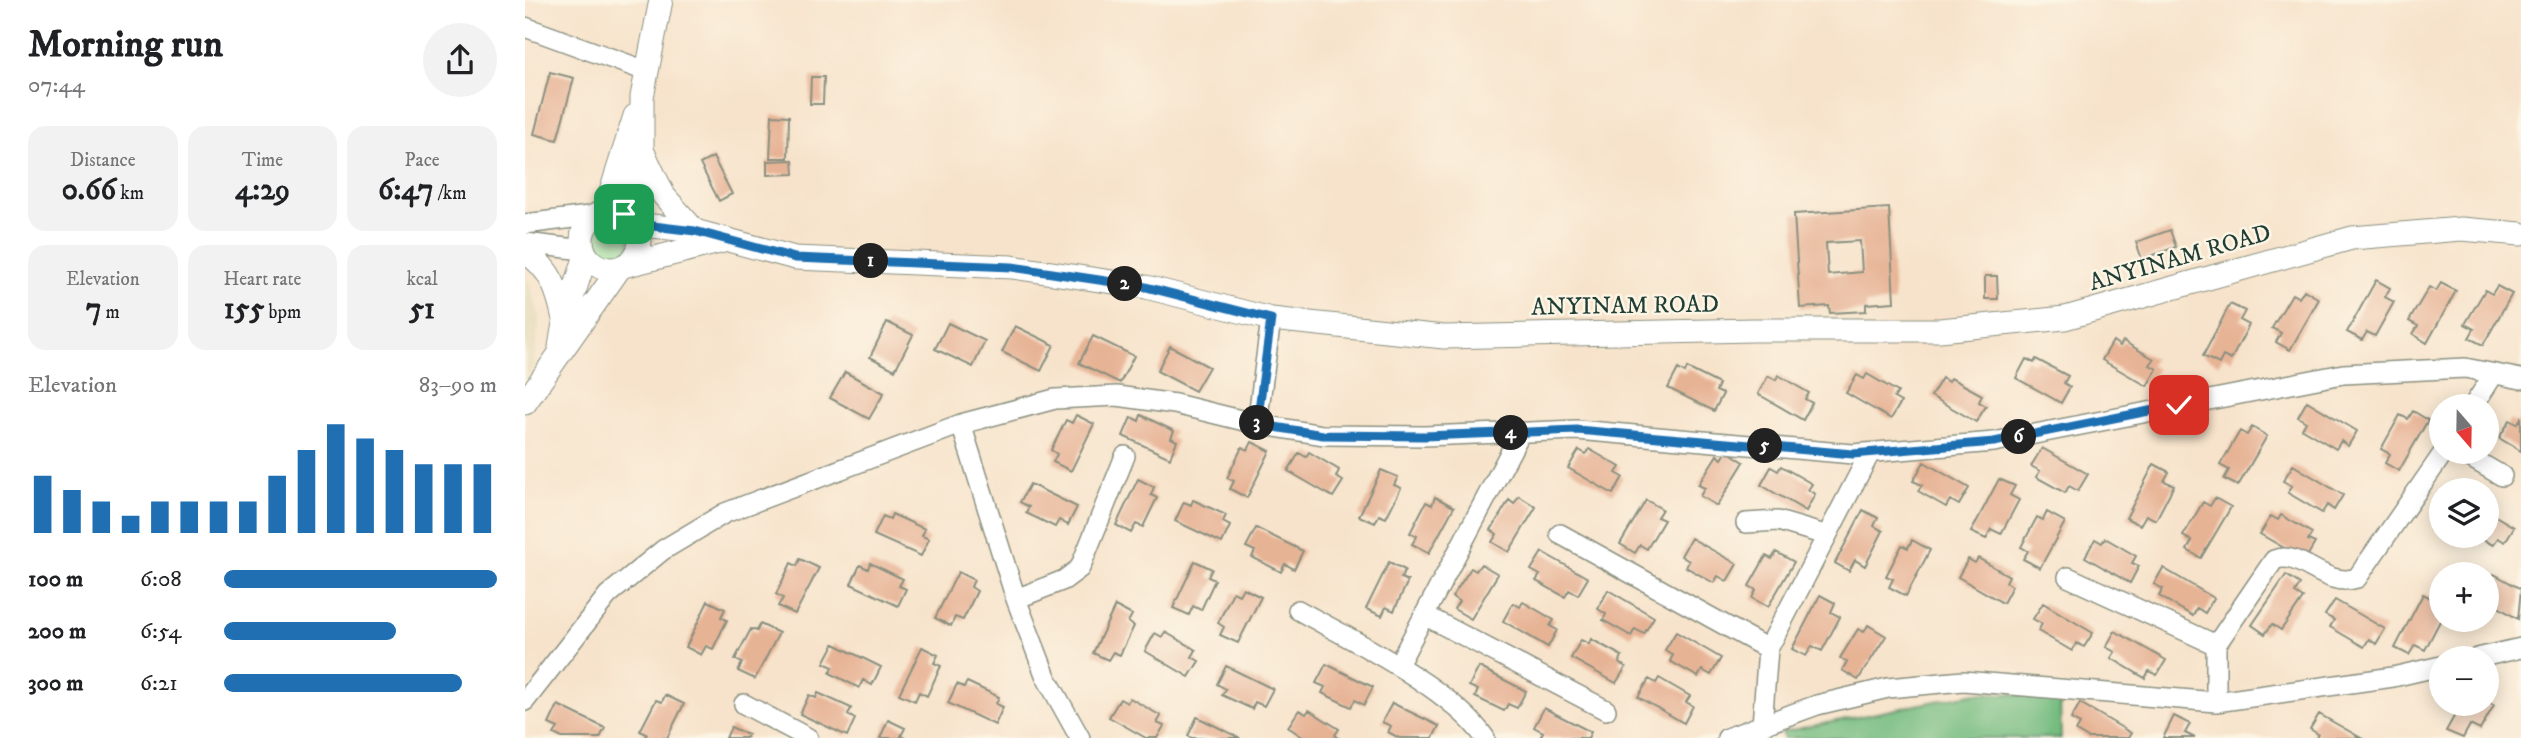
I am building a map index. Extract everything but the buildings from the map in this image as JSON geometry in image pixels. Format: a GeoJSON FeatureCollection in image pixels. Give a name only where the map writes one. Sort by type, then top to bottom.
{"type":"FeatureCollection","features":[{"type":"Feature","properties":{"kind":"street"},"geometry":{"type":"LineString","coordinates":[[525,403],[560,350],[640,246],[634,221],[642,150],[642,97],[661,0]]}},
{"type":"Feature","properties":{"kind":"street"},"geometry":{"type":"LineString","coordinates":[[525,27],[646,71]]}},
{"type":"Feature","properties":{"kind":"street"},"geometry":{"type":"LineString","coordinates":[[560,350],[564,323],[584,253],[584,230],[601,213],[642,97]]}},
{"type":"Feature","properties":{"kind":"street"},"geometry":{"type":"LineString","coordinates":[[642,150],[664,196],[695,231]]}},
{"type":"Feature","properties":{"kind":"street"},"geometry":{"type":"LineString","coordinates":[[525,224],[615,211],[634,221]]}},
{"type":"Feature","properties":{"kind":"street","name":"ANYINAM ROAD"},"geometry":{"type":"LineString","coordinates":[[634,221],[695,231],[795,258],[1012,267],[1146,287],[1271,319],[1444,337],[1753,330],[1940,330],[2065,318],[2351,238],[2461,229],[2521,234]]}},
{"type":"Feature","properties":{"kind":"street","name":"ANYINAM ROAD"},"geometry":{"type":"LineString","coordinates":[[623,267],[727,240]]}},
{"type":"Feature","properties":{"kind":"street"},"geometry":{"type":"LineString","coordinates":[[525,243],[584,253],[600,268],[623,267]]}},
{"type":"Feature","properties":{"kind":"street"},"geometry":{"type":"LineString","coordinates":[[525,252],[534,258],[554,281],[564,323]]}},
{"type":"Feature","properties":{"kind":"street"},"geometry":{"type":"LineString","coordinates":[[1257,424],[1271,319]]}},
{"type":"Feature","properties":{"kind":"street"},"geometry":{"type":"LineString","coordinates":[[525,701],[608,595],[663,550],[725,513],[961,424],[1055,399],[1118,396],[1175,404],[1257,424],[1323,435],[1424,436],[1577,430],[1870,453],[1994,442],[2343,374],[2465,368],[2521,379]]}},
{"type":"Feature","properties":{"kind":"street"},"geometry":{"type":"LineString","coordinates":[[2481,394],[2494,374]]}},
{"type":"Feature","properties":{"kind":"street"},"geometry":{"type":"LineString","coordinates":[[961,424],[1016,599],[1046,677],[1080,738]]}},
{"type":"Feature","properties":{"kind":"street"},"geometry":{"type":"LineString","coordinates":[[1398,665],[1521,432]]}},
{"type":"Feature","properties":{"kind":"street"},"geometry":{"type":"LineString","coordinates":[[1762,725],[1768,649],[1870,453]]}},
{"type":"Feature","properties":{"kind":"street"},"geometry":{"type":"LineString","coordinates":[[1016,599],[1064,580],[1080,568],[1125,456]]}},
{"type":"Feature","properties":{"kind":"street"},"geometry":{"type":"LineString","coordinates":[[2216,702],[2216,645],[2274,560],[2289,558],[2335,581],[2357,578],[2436,464]]}},
{"type":"Feature","properties":{"kind":"street"},"geometry":{"type":"LineString","coordinates":[[2482,464],[2502,476]]}},
{"type":"Feature","properties":{"kind":"street"},"geometry":{"type":"LineString","coordinates":[[1746,523],[1778,521],[1825,535]]}},
{"type":"Feature","properties":{"kind":"street"},"geometry":{"type":"LineString","coordinates":[[1560,534],[1768,649]]}},
{"type":"Feature","properties":{"kind":"street"},"geometry":{"type":"LineString","coordinates":[[2068,577],[2216,645]]}},
{"type":"Feature","properties":{"kind":"street"},"geometry":{"type":"LineString","coordinates":[[1298,610],[1398,665],[1475,723],[1485,738]]}},
{"type":"Feature","properties":{"kind":"street"},"geometry":{"type":"LineString","coordinates":[[1424,615],[1606,710]]}},
{"type":"Feature","properties":{"kind":"street"},"geometry":{"type":"LineString","coordinates":[[2499,653],[2521,648]]}},
{"type":"Feature","properties":{"kind":"street"},"geometry":{"type":"LineString","coordinates":[[1727,738],[1817,705],[1888,688],[1963,681],[2216,702],[2393,677],[2429,669]]}},
{"type":"Feature","properties":{"kind":"street"},"geometry":{"type":"LineString","coordinates":[[744,704],[808,738]]}},
{"type":"Feature","properties":{"kind":"shaded area"},"geometry":{"type":"Polygon","coordinates":[[[525,270],[539,319],[534,365],[525,378],[525,270]]]}},
{"type":"Feature","properties":{"kind":"green space"},"geometry":{"type":"Polygon","coordinates":[[[612,224],[625,229],[630,242],[625,255],[612,260],[599,255],[594,242],[599,229],[612,224]]]}},
{"type":"Feature","properties":{"kind":"green space"},"geometry":{"type":"Polygon","coordinates":[[[1976,693],[2060,696],[2061,738],[1784,738],[1782,732],[1976,693]]]}},
{"type":"Feature","properties":{"kind":"route"},"geometry":{"type":"LineString","coordinates":[[624,214],[636,224],[695,231],[795,258],[1012,267],[1146,287],[1271,319],[1257,424],[1323,435],[1424,436],[1577,430],[1853,454],[1994,442],[2179,405]]}}]}
